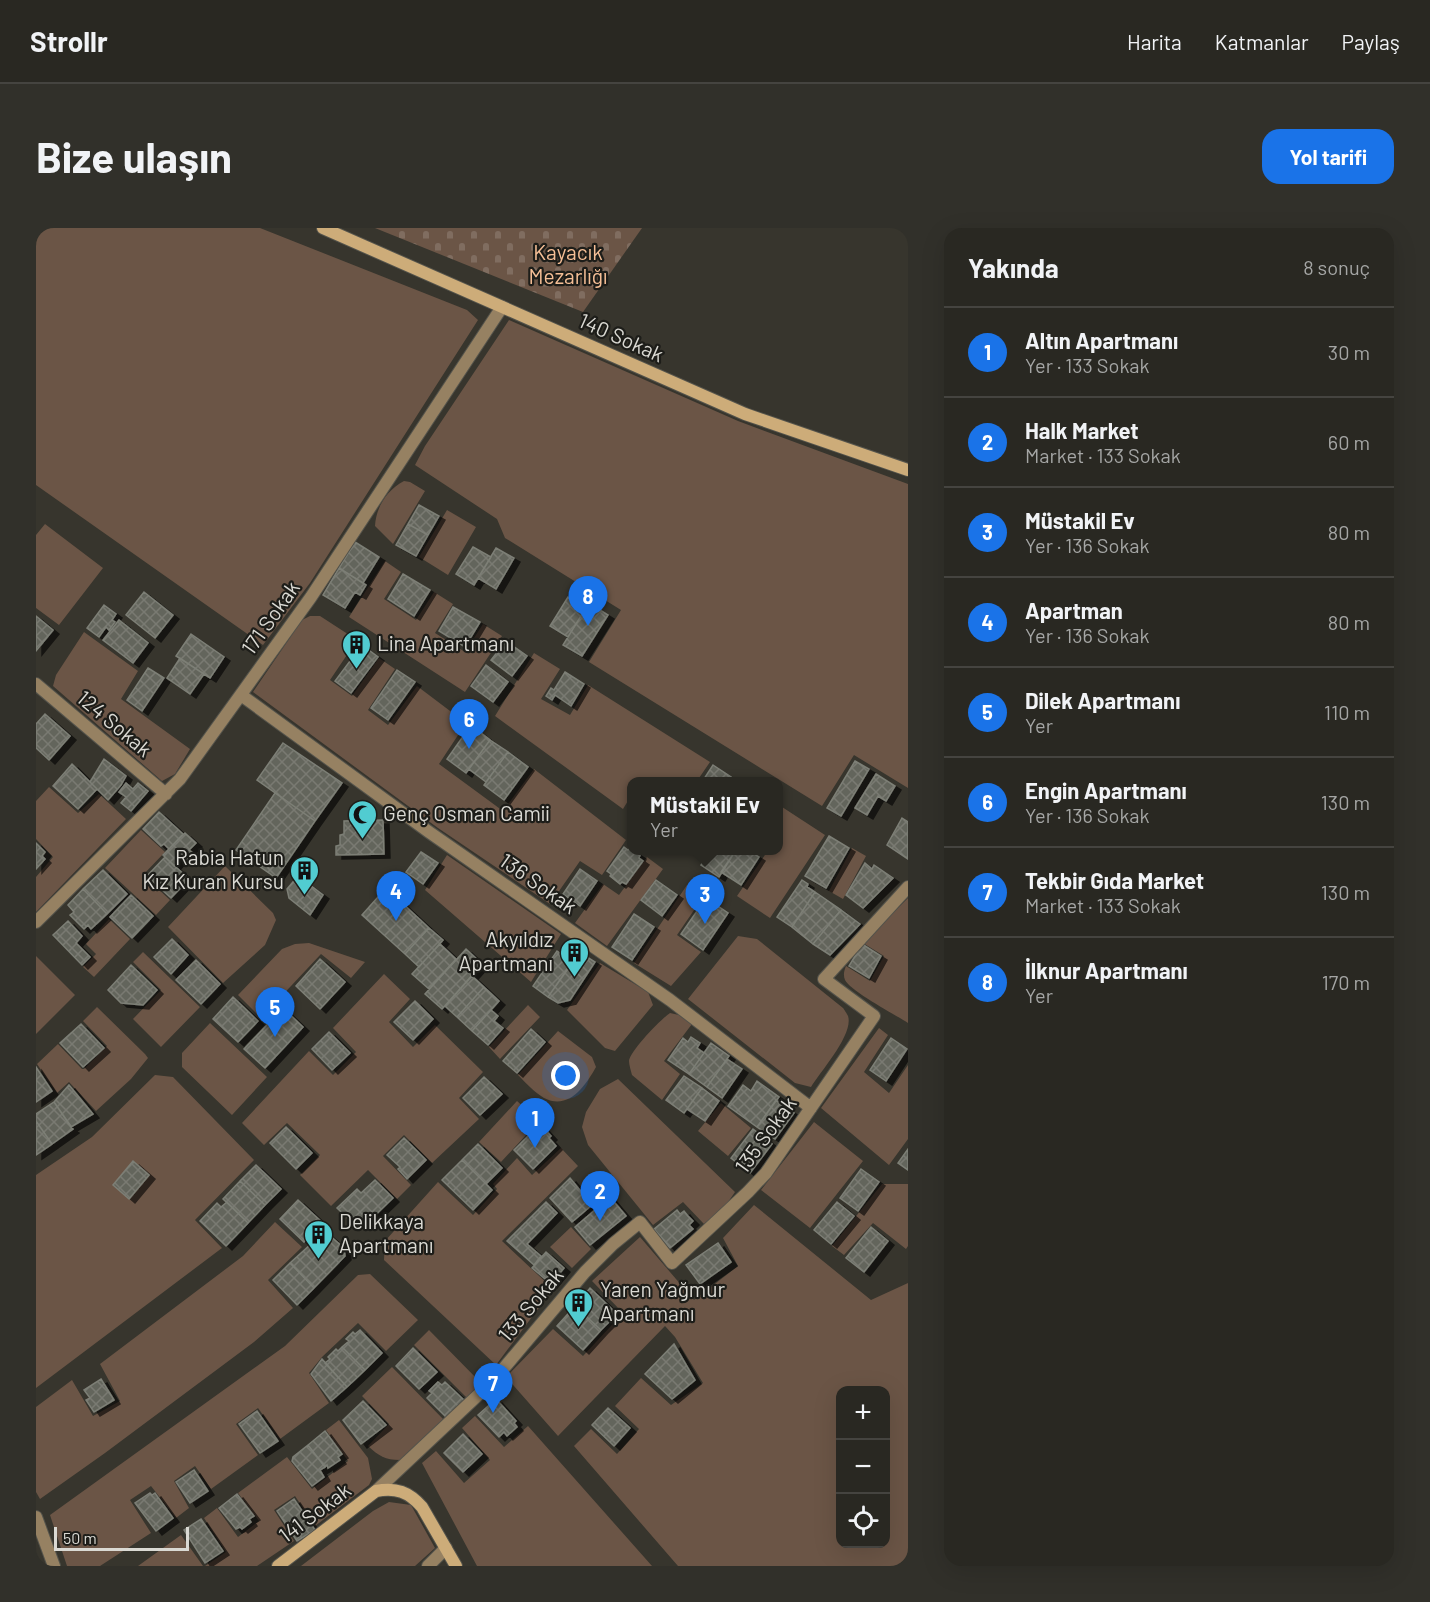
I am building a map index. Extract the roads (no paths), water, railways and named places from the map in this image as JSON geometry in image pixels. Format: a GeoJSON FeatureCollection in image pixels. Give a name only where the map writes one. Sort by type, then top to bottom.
{"type":"FeatureCollection","features":[{"type":"Feature","properties":{"kind":"main road","name":"140 Sokak"},"geometry":{"type":"LineString","coordinates":[[323,228],[745,414],[908,470]]}},
{"type":"Feature","properties":{"kind":"main road"},"geometry":{"type":"LineString","coordinates":[[376,1491],[393,1489],[411,1496],[422,1507],[456,1566]]}},
{"type":"Feature","properties":{"kind":"main road","name":"141 Sokak"},"geometry":{"type":"LineString","coordinates":[[278,1566],[376,1491]]}},
{"type":"Feature","properties":{"kind":"street","name":"171 Sokak"},"geometry":{"type":"LineString","coordinates":[[36,922],[180,779],[355,532],[502,307]]}},
{"type":"Feature","properties":{"kind":"street","name":"124 Sokak"},"geometry":{"type":"LineString","coordinates":[[36,684],[166,794]]}},
{"type":"Feature","properties":{"kind":"street","name":"136 Sokak"},"geometry":{"type":"LineString","coordinates":[[241,695],[429,832],[670,1000],[810,1108]]}},
{"type":"Feature","properties":{"kind":"street","name":"135 Sokak"},"geometry":{"type":"LineString","coordinates":[[640,1222],[672,1263],[766,1173],[874,1016],[825,979],[908,887]]}},
{"type":"Feature","properties":{"kind":"street","name":"133 Sokak"},"geometry":{"type":"LineString","coordinates":[[376,1491],[493,1381],[585,1272],[613,1244],[640,1222]]}},
{"type":"Feature","properties":{"kind":"street"},"geometry":{"type":"LineString","coordinates":[[36,1517],[54,1566]]}},
{"type":"Feature","properties":{"kind":"street"},"geometry":{"type":"LineString","coordinates":[[428,1566],[446,1548]]}},
{"type":"Feature","properties":{"kind":"place","name":"İlknur Apartmanı"},"geometry":{"type":"Point","coordinates":[588,626]}},
{"type":"Feature","properties":{"kind":"place","name":"Lina Apartmanı"},"geometry":{"type":"Point","coordinates":[356,670]}},
{"type":"Feature","properties":{"kind":"place","name":"Engin Apartmanı"},"geometry":{"type":"Point","coordinates":[469,749]}},
{"type":"Feature","properties":{"kind":"place","name":"Genç Osman Camii"},"geometry":{"type":"Point","coordinates":[362,840]}},
{"type":"Feature","properties":{"kind":"place","name":"Rabia Hatun Kız Kuran Kursu"},"geometry":{"type":"Point","coordinates":[305,896]}},
{"type":"Feature","properties":{"kind":"place","name":"Apartman"},"geometry":{"type":"Point","coordinates":[396,921]}},
{"type":"Feature","properties":{"kind":"place","name":"Müstakil Ev"},"geometry":{"type":"Point","coordinates":[705,924]}},
{"type":"Feature","properties":{"kind":"place","name":"Akyıldız Apartmanı"},"geometry":{"type":"Point","coordinates":[574,978]}},
{"type":"Feature","properties":{"kind":"place","name":"Dilek Apartmanı"},"geometry":{"type":"Point","coordinates":[275,1037]}},
{"type":"Feature","properties":{"kind":"place","name":"Altın Apartmanı"},"geometry":{"type":"Point","coordinates":[535,1148]}},
{"type":"Feature","properties":{"kind":"place","name":"Halk Market"},"geometry":{"type":"Point","coordinates":[600,1221]}},
{"type":"Feature","properties":{"kind":"place","name":"Delikkaya Apartmanı"},"geometry":{"type":"Point","coordinates":[318,1260]}},
{"type":"Feature","properties":{"kind":"place","name":"Yaren Yağmur Apartmanı"},"geometry":{"type":"Point","coordinates":[579,1328]}},
{"type":"Feature","properties":{"kind":"place","name":"Tekbir Gıda Market"},"geometry":{"type":"Point","coordinates":[493,1413]}},
{"type":"Feature","properties":{"kind":"park label","name":"Kayacık Mezarlığı"},"geometry":{"type":"Point","coordinates":[568,265]}}]}
